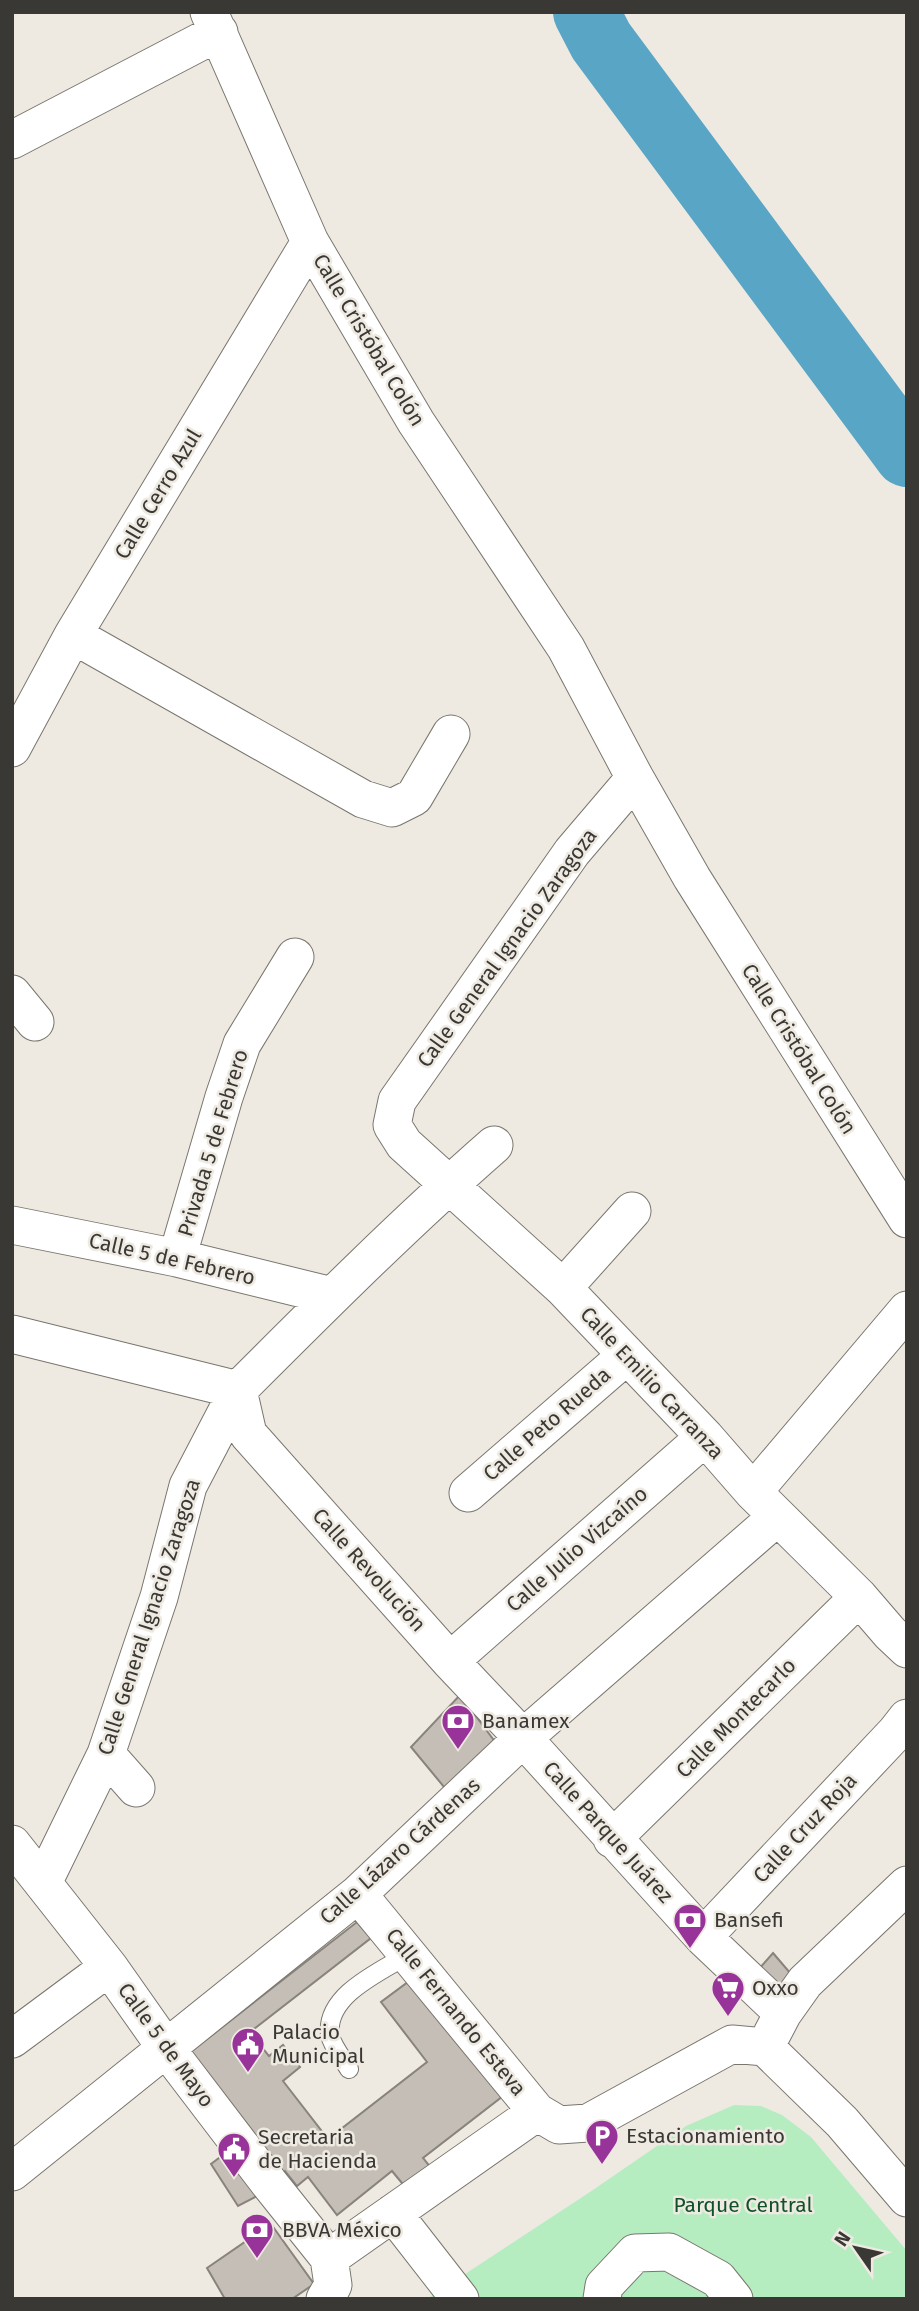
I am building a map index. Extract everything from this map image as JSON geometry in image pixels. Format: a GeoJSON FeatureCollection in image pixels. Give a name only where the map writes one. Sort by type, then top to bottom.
{"type":"FeatureCollection","features":[{"type":"Feature","properties":{"kind":"street"},"geometry":{"type":"LineString","coordinates":[[12,140],[214,22]]}},
{"type":"Feature","properties":{"kind":"street","name":"Calle Cristóbal Colón"},"geometry":{"type":"LineString","coordinates":[[214,22],[310,242],[416,422],[566,648],[692,878],[907,1220]]}},
{"type":"Feature","properties":{"kind":"street","name":"Calle Cerro Azul"},"geometry":{"type":"LineString","coordinates":[[12,748],[73,635],[310,242]]}},
{"type":"Feature","properties":{"kind":"street"},"geometry":{"type":"LineString","coordinates":[[73,635],[363,799],[393,808],[414,797],[451,734]]}},
{"type":"Feature","properties":{"kind":"street","name":"Calle General Ignacio Zaragoza"},"geometry":{"type":"LineString","coordinates":[[392,1125],[397,1101],[572,852],[635,778]]}},
{"type":"Feature","properties":{"kind":"street","name":"Privada 5 de Febrero"},"geometry":{"type":"LineString","coordinates":[[177,1258],[242,1044],[295,957]]}},
{"type":"Feature","properties":{"kind":"street"},"geometry":{"type":"LineString","coordinates":[[12,995],[35,1023]]}},
{"type":"Feature","properties":{"kind":"street","name":"Calle Emilio Carranza"},"geometry":{"type":"LineString","coordinates":[[392,1125],[404,1144],[563,1288],[705,1437],[765,1505],[859,1597],[907,1649]]}},
{"type":"Feature","properties":{"kind":"street"},"geometry":{"type":"LineString","coordinates":[[12,1334],[239,1390],[332,1296],[494,1145]]}},
{"type":"Feature","properties":{"kind":"street"},"geometry":{"type":"LineString","coordinates":[[563,1288],[632,1211]]}},
{"type":"Feature","properties":{"kind":"street","name":"Calle 5 de Febrero"},"geometry":{"type":"LineString","coordinates":[[12,1225],[177,1258],[332,1296]]}},
{"type":"Feature","properties":{"kind":"street","name":"Calle Lázaro Cárdenas"},"geometry":{"type":"LineString","coordinates":[[12,2172],[358,1894],[765,1505],[907,1310]]}},
{"type":"Feature","properties":{"kind":"street","name":"Calle Peto Rueda"},"geometry":{"type":"LineString","coordinates":[[468,1493],[626,1356]]}},
{"type":"Feature","properties":{"kind":"street","name":"Calle General Ignacio Zaragoza"},"geometry":{"type":"LineString","coordinates":[[43,1883],[106,1754],[159,1597],[188,1486],[239,1390]]}},
{"type":"Feature","properties":{"kind":"street","name":"Calle Revolución"},"geometry":{"type":"LineString","coordinates":[[239,1390],[248,1434],[450,1661],[523,1738]]}},
{"type":"Feature","properties":{"kind":"street","name":"Calle Julio Vizcaíno"},"geometry":{"type":"LineString","coordinates":[[450,1661],[705,1437]]}},
{"type":"Feature","properties":{"kind":"street","name":"Calle Montecarlo"},"geometry":{"type":"LineString","coordinates":[[612,1839],[859,1597]]}},
{"type":"Feature","properties":{"kind":"street","name":"Calle Cruz Roja"},"geometry":{"type":"LineString","coordinates":[[703,1937],[907,1718]]}},
{"type":"Feature","properties":{"kind":"street","name":"Calle Parque Juárez"},"geometry":{"type":"LineString","coordinates":[[523,1738],[703,1937],[783,2013]]}},
{"type":"Feature","properties":{"kind":"street"},"geometry":{"type":"LineString","coordinates":[[106,1754],[136,1788]]}},
{"type":"Feature","properties":{"kind":"street","name":"Calle 5 de Mayo"},"geometry":{"type":"LineString","coordinates":[[12,1844],[109,1967],[329,2281]]}},
{"type":"Feature","properties":{"kind":"street"},"geometry":{"type":"LineString","coordinates":[[765,2047],[783,2013],[805,1982],[907,1885]]}},
{"type":"Feature","properties":{"kind":"street","name":"Calle Fernando Esteva"},"geometry":{"type":"LineString","coordinates":[[358,1894],[548,2118]]}},
{"type":"Feature","properties":{"kind":"street"},"geometry":{"type":"LineString","coordinates":[[12,2039],[109,1967]]}},
{"type":"Feature","properties":{"kind":"street"},"geometry":{"type":"LineString","coordinates":[[329,2281],[393,2213],[548,2118],[588,2123],[732,2044],[765,2047],[842,2122],[907,2198]]}},
{"type":"Feature","properties":{"kind":"street"},"geometry":{"type":"LineString","coordinates":[[393,2213],[460,2299]]}},
{"type":"Feature","properties":{"kind":"street"},"geometry":{"type":"LineString","coordinates":[[602,2299],[604,2286],[635,2253],[670,2252],[718,2279],[734,2299]]}},
{"type":"Feature","properties":{"kind":"lane"},"geometry":{"type":"LineString","coordinates":[[349,2069],[330,2036],[333,2011],[347,1993],[409,1954]]}},
{"type":"Feature","properties":{"kind":"green space","name":"Parque Central"},"geometry":{"type":"Polygon","coordinates":[[[734,2105],[761,2106],[782,2115],[811,2137],[907,2251],[907,2299],[427,2299],[686,2126],[734,2105]]]}},
{"type":"Feature","properties":{"kind":"building","name":"Banamex"},"geometry":{"type":"Polygon","coordinates":[[[460,1695],[505,1755],[454,1799],[411,1747],[460,1695]]]}},
{"type":"Feature","properties":{"kind":"building","name":"Palacio Municipal"},"geometry":{"type":"Polygon","coordinates":[[[357,1922],[371,1938],[250,2032],[269,2056],[283,2045],[300,2067],[283,2081],[328,2139],[427,2062],[381,2002],[412,1979],[503,2096],[423,2158],[436,2174],[411,2194],[392,2171],[337,2215],[308,2177],[297,2186],[285,2171],[282,2173],[189,2053],[357,1922]]]}},
{"type":"Feature","properties":{"kind":"building"},"geometry":{"type":"Polygon","coordinates":[[[773,1953],[797,1981],[784,1996],[758,1970],[773,1953]]]}},
{"type":"Feature","properties":{"kind":"building","name":"Secretaria de Hacienda"},"geometry":{"type":"Polygon","coordinates":[[[227,2152],[259,2195],[238,2206],[211,2164],[227,2152]]]}},
{"type":"Feature","properties":{"kind":"building","name":"BBVA México"},"geometry":{"type":"Polygon","coordinates":[[[271,2224],[314,2284],[292,2299],[225,2299],[207,2268],[271,2224]]]}},
{"type":"Feature","properties":{"kind":"waterway"},"geometry":{"type":"LineString","coordinates":[[586,12],[601,41],[907,454]]}},
{"type":"Feature","properties":{"kind":"place","name":"Banamex"},"geometry":{"type":"Point","coordinates":[458,1751]}},
{"type":"Feature","properties":{"kind":"place","name":"Bansefi"},"geometry":{"type":"Point","coordinates":[690,1950]}},
{"type":"Feature","properties":{"kind":"place","name":"Oxxo"},"geometry":{"type":"Point","coordinates":[728,2018]}},
{"type":"Feature","properties":{"kind":"place","name":"Palacio Municipal"},"geometry":{"type":"Point","coordinates":[248,2074]}},
{"type":"Feature","properties":{"kind":"place","name":"Estacionamiento"},"geometry":{"type":"Point","coordinates":[602,2166]}},
{"type":"Feature","properties":{"kind":"place","name":"Secretaria de Hacienda"},"geometry":{"type":"Point","coordinates":[234,2179]}},
{"type":"Feature","properties":{"kind":"place","name":"BBVA México"},"geometry":{"type":"Point","coordinates":[257,2260]}}]}
